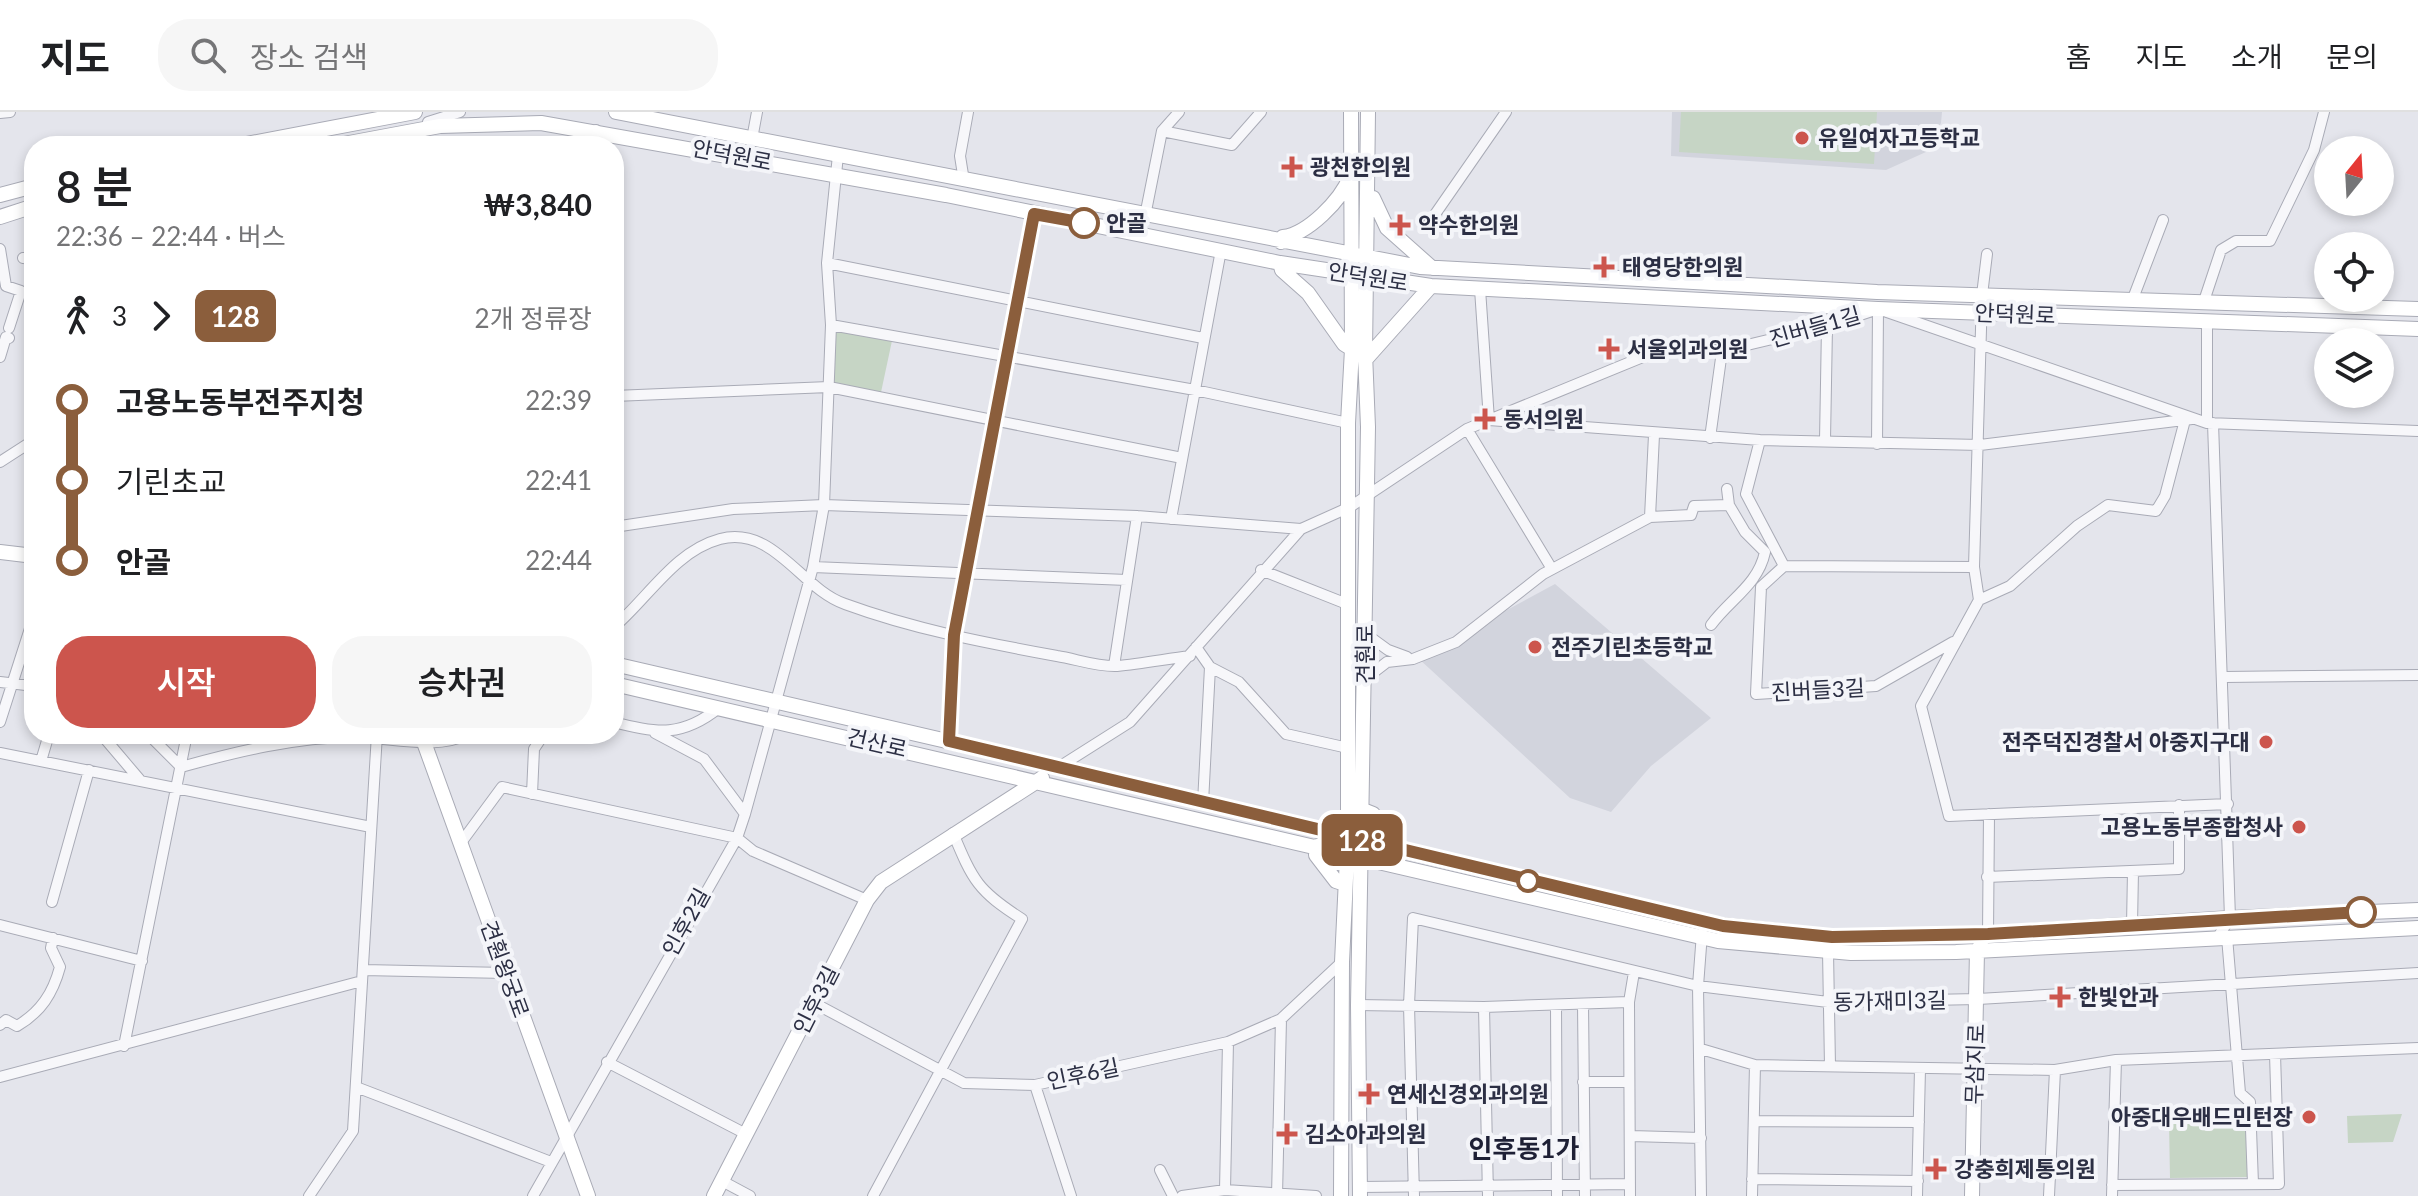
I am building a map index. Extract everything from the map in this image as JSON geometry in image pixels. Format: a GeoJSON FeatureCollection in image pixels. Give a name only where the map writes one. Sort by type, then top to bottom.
{"type":"FeatureCollection","features":[{"type":"Feature","properties":{"kind":"street"},"geometry":{"type":"LineString","coordinates":[[0,113],[10,112]]}},
{"type":"Feature","properties":{"kind":"street"},"geometry":{"type":"LineString","coordinates":[[289,136],[415,112]]}},
{"type":"Feature","properties":{"kind":"street"},"geometry":{"type":"LineString","coordinates":[[416,130],[426,122],[460,112]]}},
{"type":"Feature","properties":{"kind":"street","name":"안덕원로"},"geometry":{"type":"LineString","coordinates":[[616,112],[1281,243],[1432,268],[1982,295],[2418,309]]}},
{"type":"Feature","properties":{"kind":"street"},"geometry":{"type":"LineString","coordinates":[[752,139],[757,112]]}},
{"type":"Feature","properties":{"kind":"street"},"geometry":{"type":"LineString","coordinates":[[964,181],[960,156],[968,112]]}},
{"type":"Feature","properties":{"kind":"street"},"geometry":{"type":"LineString","coordinates":[[1145,216],[1162,131],[1179,112]]}},
{"type":"Feature","properties":{"kind":"street"},"geometry":{"type":"LineString","coordinates":[[1162,131],[1232,145],[1261,112]]}},
{"type":"Feature","properties":{"kind":"street","name":"견훤로"},"geometry":{"type":"LineString","coordinates":[[1341,1196],[1345,884],[1347,853],[1363,810],[1366,634],[1365,360],[1352,173],[1351,112]]}},
{"type":"Feature","properties":{"kind":"street","name":"견훤로"},"geometry":{"type":"LineString","coordinates":[[1359,256],[1366,198],[1368,112]]}},
{"type":"Feature","properties":{"kind":"street"},"geometry":{"type":"LineString","coordinates":[[1429,223],[1506,112]]}},
{"type":"Feature","properties":{"kind":"street"},"geometry":{"type":"LineString","coordinates":[[2203,304],[2221,250],[2236,241],[2270,241],[2314,150],[2324,112]]}},
{"type":"Feature","properties":{"kind":"street","name":"안덕원로"},"geometry":{"type":"LineString","coordinates":[[401,136],[416,130],[512,122],[596,130],[835,174],[1280,263],[1431,286],[1878,309],[2418,329]]}},
{"type":"Feature","properties":{"kind":"street"},"geometry":{"type":"LineString","coordinates":[[596,130],[596,136]]}},
{"type":"Feature","properties":{"kind":"street","name":"인후2길"},"geometry":{"type":"LineString","coordinates":[[533,1196],[567,1131],[737,838],[745,814],[813,567],[824,505],[831,325],[827,263],[838,155]]}},
{"type":"Feature","properties":{"kind":"street"},"geometry":{"type":"LineString","coordinates":[[1281,243],[1283,237],[1307,227],[1340,195],[1352,173]]}},
{"type":"Feature","properties":{"kind":"street"},"geometry":{"type":"LineString","coordinates":[[0,195],[24,189]]}},
{"type":"Feature","properties":{"kind":"street"},"geometry":{"type":"LineString","coordinates":[[1366,198],[1373,198],[1387,228],[1432,268]]}},
{"type":"Feature","properties":{"kind":"street"},"geometry":{"type":"LineString","coordinates":[[0,217],[24,209]]}},
{"type":"Feature","properties":{"kind":"street"},"geometry":{"type":"LineString","coordinates":[[949,741],[954,635],[1034,214]]}},
{"type":"Feature","properties":{"kind":"street"},"geometry":{"type":"LineString","coordinates":[[2132,301],[2163,220]]}},
{"type":"Feature","properties":{"kind":"street"},"geometry":{"type":"LineString","coordinates":[[0,249],[6,286],[21,291],[0,357]]}},
{"type":"Feature","properties":{"kind":"street"},"geometry":{"type":"LineString","coordinates":[[1171,519],[1221,250]]}},
{"type":"Feature","properties":{"kind":"street"},"geometry":{"type":"LineString","coordinates":[[1987,254],[1982,295],[1980,445],[1974,567],[1979,600],[2010,586],[2077,526],[2108,505],[2156,511],[2165,496],[2185,420]]}},
{"type":"Feature","properties":{"kind":"street"},"geometry":{"type":"LineString","coordinates":[[827,263],[1018,304],[1203,338]]}},
{"type":"Feature","properties":{"kind":"street"},"geometry":{"type":"LineString","coordinates":[[1280,263],[1282,270],[1308,293],[1344,344],[1352,349]]}},
{"type":"Feature","properties":{"kind":"street","name":"견훤로"},"geometry":{"type":"LineString","coordinates":[[1359,276],[1348,423],[1350,507],[1347,604],[1348,748],[1355,838],[1362,857],[1358,1005],[1360,1191]]}},
{"type":"Feature","properties":{"kind":"street"},"geometry":{"type":"LineString","coordinates":[[1365,360],[1431,286]]}},
{"type":"Feature","properties":{"kind":"street"},"geometry":{"type":"LineString","coordinates":[[1480,289],[1489,420],[1710,438],[1980,445],[2185,420],[2206,422]]}},
{"type":"Feature","properties":{"kind":"street"},"geometry":{"type":"LineString","coordinates":[[1877,444],[1878,309]]}},
{"type":"Feature","properties":{"kind":"street","name":"진버들1길"},"geometry":{"type":"LineString","coordinates":[[1301,529],[1350,507],[1467,429],[1672,345],[1722,351],[1827,326],[1878,309],[2206,422],[2418,431]]}},
{"type":"Feature","properties":{"kind":"street"},"geometry":{"type":"LineString","coordinates":[[2207,321],[2206,422],[2225,677],[2230,918],[2222,937],[2240,1093],[2250,1102],[2252,1117],[2253,1184]]}},
{"type":"Feature","properties":{"kind":"street"},"geometry":{"type":"LineString","coordinates":[[831,325],[1195,390],[1348,423]]}},
{"type":"Feature","properties":{"kind":"street"},"geometry":{"type":"LineString","coordinates":[[1825,440],[1827,326]]}},
{"type":"Feature","properties":{"kind":"street"},"geometry":{"type":"LineString","coordinates":[[1710,438],[1722,351]]}},
{"type":"Feature","properties":{"kind":"street"},"geometry":{"type":"LineString","coordinates":[[624,396],[829,387],[1182,458]]}},
{"type":"Feature","properties":{"kind":"street"},"geometry":{"type":"LineString","coordinates":[[1467,429],[1552,569]]}},
{"type":"Feature","properties":{"kind":"street"},"geometry":{"type":"LineString","coordinates":[[1650,517],[1654,435]]}},
{"type":"Feature","properties":{"kind":"street"},"geometry":{"type":"LineString","coordinates":[[1760,440],[1746,494],[1784,566],[1974,567]]}},
{"type":"Feature","properties":{"kind":"street"},"geometry":{"type":"LineString","coordinates":[[0,462],[24,446]]}},
{"type":"Feature","properties":{"kind":"street"},"geometry":{"type":"LineString","coordinates":[[1711,625],[1721,610],[1761,571],[1765,552],[1745,532],[1729,505],[1727,489]]}},
{"type":"Feature","properties":{"kind":"street"},"geometry":{"type":"LineString","coordinates":[[1366,634],[1389,656],[1413,659],[1456,642],[1552,569],[1650,517],[1691,515],[1694,506],[1700,503],[1729,505]]}},
{"type":"Feature","properties":{"kind":"street"},"geometry":{"type":"LineString","coordinates":[[624,526],[733,509],[824,505],[1137,516],[1301,529]]}},
{"type":"Feature","properties":{"kind":"street"},"geometry":{"type":"LineString","coordinates":[[1114,666],[1137,516]]}},
{"type":"Feature","properties":{"kind":"street"},"geometry":{"type":"LineString","coordinates":[[1059,767],[1130,722],[1261,570],[1301,529]]}},
{"type":"Feature","properties":{"kind":"street"},"geometry":{"type":"LineString","coordinates":[[624,619],[682,557],[721,539],[746,539],[760,543],[791,562],[809,581],[843,604],[954,635],[1114,666],[1193,651]]}},
{"type":"Feature","properties":{"kind":"street"},"geometry":{"type":"LineString","coordinates":[[0,552],[24,555]]}},
{"type":"Feature","properties":{"kind":"street","name":"진버들3길"},"geometry":{"type":"LineString","coordinates":[[1784,566],[1761,587],[1756,694],[1876,686],[1955,641]]}},
{"type":"Feature","properties":{"kind":"street"},"geometry":{"type":"LineString","coordinates":[[813,567],[1127,580]]}},
{"type":"Feature","properties":{"kind":"street","name":"견훤로"},"geometry":{"type":"LineString","coordinates":[[1261,570],[1347,604]]}},
{"type":"Feature","properties":{"kind":"street","name":"진버들3길"},"geometry":{"type":"LineString","coordinates":[[1979,600],[1921,706],[1949,816],[2228,804]]}},
{"type":"Feature","properties":{"kind":"street"},"geometry":{"type":"LineString","coordinates":[[0,722],[24,647]]}},
{"type":"Feature","properties":{"kind":"street"},"geometry":{"type":"LineString","coordinates":[[1193,651],[1210,667],[1239,682],[1286,734],[1348,748]]}},
{"type":"Feature","properties":{"kind":"street"},"geometry":{"type":"LineString","coordinates":[[1365,679],[1389,656]]}},
{"type":"Feature","properties":{"kind":"street","name":"건산로"},"geometry":{"type":"LineString","coordinates":[[624,666],[1355,838],[1703,930],[1832,937],[1988,934],[2230,918],[2418,910]]}},
{"type":"Feature","properties":{"kind":"street"},"geometry":{"type":"LineString","coordinates":[[1203,803],[1210,667]]}},
{"type":"Feature","properties":{"kind":"street"},"geometry":{"type":"LineString","coordinates":[[2225,677],[2418,675]]}},
{"type":"Feature","properties":{"kind":"street"},"geometry":{"type":"LineString","coordinates":[[0,682],[24,685]]}},
{"type":"Feature","properties":{"kind":"street","name":"건산로"},"geometry":{"type":"LineString","coordinates":[[624,686],[770,717],[1362,857],[1703,930],[1828,951],[1977,951],[2418,928]]}},
{"type":"Feature","properties":{"kind":"street"},"geometry":{"type":"LineString","coordinates":[[655,733],[701,722],[721,707]]}},
{"type":"Feature","properties":{"kind":"street"},"geometry":{"type":"LineString","coordinates":[[624,725],[655,733],[704,759],[745,814]]}},
{"type":"Feature","properties":{"kind":"street"},"geometry":{"type":"LineString","coordinates":[[41,761],[46,744]]}},
{"type":"Feature","properties":{"kind":"street"},"geometry":{"type":"LineString","coordinates":[[109,744],[140,780]]}},
{"type":"Feature","properties":{"kind":"street"},"geometry":{"type":"LineString","coordinates":[[158,744],[181,767]]}},
{"type":"Feature","properties":{"kind":"street"},"geometry":{"type":"LineString","coordinates":[[124,1046],[185,744]]}},
{"type":"Feature","properties":{"kind":"street"},"geometry":{"type":"LineString","coordinates":[[181,767],[290,744]]}},
{"type":"Feature","properties":{"kind":"street"},"geometry":{"type":"LineString","coordinates":[[309,1196],[353,1131],[377,744]]}},
{"type":"Feature","properties":{"kind":"street","name":"견훤왕궁로"},"geometry":{"type":"LineString","coordinates":[[424,744],[506,973],[567,1131],[588,1196]]}},
{"type":"Feature","properties":{"kind":"street"},"geometry":{"type":"LineString","coordinates":[[532,794],[534,749],[537,744]]}},
{"type":"Feature","properties":{"kind":"street"},"geometry":{"type":"LineString","coordinates":[[0,753],[371,827]]}},
{"type":"Feature","properties":{"kind":"street","name":"인후3길"},"geometry":{"type":"LineString","coordinates":[[714,1196],[867,900],[881,882],[1059,767]]}},
{"type":"Feature","properties":{"kind":"street"},"geometry":{"type":"LineString","coordinates":[[52,902],[89,770]]}},
{"type":"Feature","properties":{"kind":"street"},"geometry":{"type":"LineString","coordinates":[[460,844],[502,787],[737,838],[753,851],[867,900]]}},
{"type":"Feature","properties":{"kind":"street"},"geometry":{"type":"LineString","coordinates":[[1987,877],[2179,869],[2179,805]]}},
{"type":"Feature","properties":{"kind":"street"},"geometry":{"type":"LineString","coordinates":[[1363,810],[1373,814],[1399,849]]}},
{"type":"Feature","properties":{"kind":"street"},"geometry":{"type":"LineString","coordinates":[[1977,951],[1988,934],[1989,814]]}},
{"type":"Feature","properties":{"kind":"street"},"geometry":{"type":"LineString","coordinates":[[873,1196],[1022,919],[989,898],[973,881],[953,833]]}},
{"type":"Feature","properties":{"kind":"street"},"geometry":{"type":"LineString","coordinates":[[1317,846],[1316,855],[1336,881],[1345,884]]}},
{"type":"Feature","properties":{"kind":"street"},"geometry":{"type":"LineString","coordinates":[[2132,925],[2133,871]]}},
{"type":"Feature","properties":{"kind":"street","name":"동가재미3길"},"geometry":{"type":"LineString","coordinates":[[1409,1005],[1413,918],[1698,986],[1828,1002],[1978,999],[2418,973]]}},
{"type":"Feature","properties":{"kind":"street"},"geometry":{"type":"LineString","coordinates":[[0,925],[142,961]]}},
{"type":"Feature","properties":{"kind":"street"},"geometry":{"type":"LineString","coordinates":[[1701,1196],[1698,986],[1703,930]]}},
{"type":"Feature","properties":{"kind":"street"},"geometry":{"type":"LineString","coordinates":[[0,1025],[6,1020],[17,1026],[32,1017],[53,991],[60,967],[51,948],[53,938]]}},
{"type":"Feature","properties":{"kind":"street"},"geometry":{"type":"LineString","coordinates":[[1828,951],[1830,1066]]}},
{"type":"Feature","properties":{"kind":"street","name":"무삼지로"},"geometry":{"type":"LineString","coordinates":[[1972,1196],[1977,951]]}},
{"type":"Feature","properties":{"kind":"street","name":"인후6길"},"geometry":{"type":"LineString","coordinates":[[814,1003],[964,1083],[1035,1085],[1228,1042],[1281,1019],[1342,962]]}},
{"type":"Feature","properties":{"kind":"street"},"geometry":{"type":"LineString","coordinates":[[1360,1191],[1630,1190],[1629,1002],[1634,972]]}},
{"type":"Feature","properties":{"kind":"street"},"geometry":{"type":"LineString","coordinates":[[0,1077],[124,1046],[363,976],[506,973]]}},
{"type":"Feature","properties":{"kind":"street"},"geometry":{"type":"LineString","coordinates":[[1358,1005],[1484,1007],[1629,1002]]}},
{"type":"Feature","properties":{"kind":"street"},"geometry":{"type":"LineString","coordinates":[[1583,1004],[1585,1190]]}},
{"type":"Feature","properties":{"kind":"street"},"geometry":{"type":"LineString","coordinates":[[1409,1005],[1414,1191]]}},
{"type":"Feature","properties":{"kind":"street"},"geometry":{"type":"LineString","coordinates":[[1556,1005],[1557,1190]]}},
{"type":"Feature","properties":{"kind":"street"},"geometry":{"type":"LineString","coordinates":[[1484,1007],[1488,1191]]}},
{"type":"Feature","properties":{"kind":"street"},"geometry":{"type":"LineString","coordinates":[[1277,1195],[1281,1019]]}},
{"type":"Feature","properties":{"kind":"street"},"geometry":{"type":"LineString","coordinates":[[1225,1190],[1228,1042]]}},
{"type":"Feature","properties":{"kind":"street"},"geometry":{"type":"LineString","coordinates":[[1701,1049],[1755,1065],[2055,1070],[2116,1060],[2418,1048]]}},
{"type":"Feature","properties":{"kind":"street"},"geometry":{"type":"LineString","coordinates":[[2116,1060],[2112,1190],[2279,1184],[2275,1054]]}},
{"type":"Feature","properties":{"kind":"street"},"geometry":{"type":"LineString","coordinates":[[607,1062],[746,1134]]}},
{"type":"Feature","properties":{"kind":"street"},"geometry":{"type":"LineString","coordinates":[[1752,1196],[1755,1065]]}},
{"type":"Feature","properties":{"kind":"street"},"geometry":{"type":"LineString","coordinates":[[1917,1196],[1920,1069]]}},
{"type":"Feature","properties":{"kind":"street"},"geometry":{"type":"LineString","coordinates":[[2049,1196],[2055,1070]]}},
{"type":"Feature","properties":{"kind":"street"},"geometry":{"type":"LineString","coordinates":[[1583,1082],[1629,1088]]}},
{"type":"Feature","properties":{"kind":"street"},"geometry":{"type":"LineString","coordinates":[[1035,1085],[1071,1196]]}},
{"type":"Feature","properties":{"kind":"street"},"geometry":{"type":"LineString","coordinates":[[356,1087],[551,1162]]}},
{"type":"Feature","properties":{"kind":"street"},"geometry":{"type":"LineString","coordinates":[[2114,1118],[2252,1117]]}},
{"type":"Feature","properties":{"kind":"street"},"geometry":{"type":"LineString","coordinates":[[1754,1121],[1919,1122]]}},
{"type":"Feature","properties":{"kind":"street"},"geometry":{"type":"LineString","coordinates":[[1631,1136],[1701,1138]]}},
{"type":"Feature","properties":{"kind":"street"},"geometry":{"type":"LineString","coordinates":[[1160,1170],[1173,1196]]}},
{"type":"Feature","properties":{"kind":"street"},"geometry":{"type":"LineString","coordinates":[[1752,1179],[1918,1181]]}},
{"type":"Feature","properties":{"kind":"street"},"geometry":{"type":"LineString","coordinates":[[722,1181],[750,1196]]}},
{"type":"Feature","properties":{"kind":"street"},"geometry":{"type":"LineString","coordinates":[[1182,1196],[1225,1190],[1316,1196]]}},
{"type":"Feature","properties":{"kind":"shaded area","name":"유일여자고등학교"},"geometry":{"type":"Polygon","coordinates":[[[1672,112],[1942,112],[1941,123],[1926,152],[1886,170],[1671,156],[1672,112]]]}},
{"type":"Feature","properties":{"kind":"shaded area"},"geometry":{"type":"Polygon","coordinates":[[[1555,584],[1711,718],[1651,766],[1611,812],[1570,798],[1418,658],[1555,584]]]}},
{"type":"Feature","properties":{"kind":"green space","name":"유일여자고등학교"},"geometry":{"type":"Polygon","coordinates":[[[1681,112],[1877,112],[1874,164],[1679,152],[1681,112]]]}},
{"type":"Feature","properties":{"kind":"green space"},"geometry":{"type":"Polygon","coordinates":[[[831,325],[893,336],[880,397],[829,385],[831,325]]]}},
{"type":"Feature","properties":{"kind":"green space"},"geometry":{"type":"Polygon","coordinates":[[[2402,1114],[2393,1142],[2348,1143],[2347,1116],[2402,1114]]]}},
{"type":"Feature","properties":{"kind":"green space"},"geometry":{"type":"Polygon","coordinates":[[[2249,1121],[2249,1177],[2170,1178],[2169,1122],[2249,1121]]]}},
{"type":"Feature","properties":{"kind":"bus line","name":"128"},"geometry":{"type":"LineString","coordinates":[[1084,223],[1034,214],[954,635],[949,741],[1723,926],[1832,937],[1988,934],[2361,912]]}},
{"type":"Feature","properties":{"kind":"place","name":"유일여자고등학교"},"geometry":{"type":"Point","coordinates":[1802,138]}},
{"type":"Feature","properties":{"kind":"place","name":"광천한의원"},"geometry":{"type":"Point","coordinates":[1292,167]}},
{"type":"Feature","properties":{"kind":"place","name":"안골"},"geometry":{"type":"Point","coordinates":[1084,223]}},
{"type":"Feature","properties":{"kind":"place","name":"약수한의원"},"geometry":{"type":"Point","coordinates":[1400,225]}},
{"type":"Feature","properties":{"kind":"place","name":"태영당한의원"},"geometry":{"type":"Point","coordinates":[1604,267]}},
{"type":"Feature","properties":{"kind":"place","name":"서울외과의원"},"geometry":{"type":"Point","coordinates":[1609,349]}},
{"type":"Feature","properties":{"kind":"place","name":"동서의원"},"geometry":{"type":"Point","coordinates":[1485,419]}},
{"type":"Feature","properties":{"kind":"place","name":"전주기린초등학교"},"geometry":{"type":"Point","coordinates":[1535,647]}},
{"type":"Feature","properties":{"kind":"place","name":"전주덕진경찰서 아중지구대"},"geometry":{"type":"Point","coordinates":[2266,742]}},
{"type":"Feature","properties":{"kind":"place","name":"고용노동부종합청사"},"geometry":{"type":"Point","coordinates":[2299,827]}},
{"type":"Feature","properties":{"kind":"place","name":"한빛안과"},"geometry":{"type":"Point","coordinates":[2060,997]}},
{"type":"Feature","properties":{"kind":"place","name":"연세신경외과의원"},"geometry":{"type":"Point","coordinates":[1369,1094]}},
{"type":"Feature","properties":{"kind":"place","name":"아중대우배드민턴장"},"geometry":{"type":"Point","coordinates":[2309,1117]}},
{"type":"Feature","properties":{"kind":"place","name":"김소아과의원"},"geometry":{"type":"Point","coordinates":[1287,1134]}},
{"type":"Feature","properties":{"kind":"place","name":"강충희제통의원"},"geometry":{"type":"Point","coordinates":[1936,1169]}},
{"type":"Feature","properties":{"kind":"district","name":"인후동1가"},"geometry":{"type":"Point","coordinates":[1524,1149]}}]}
